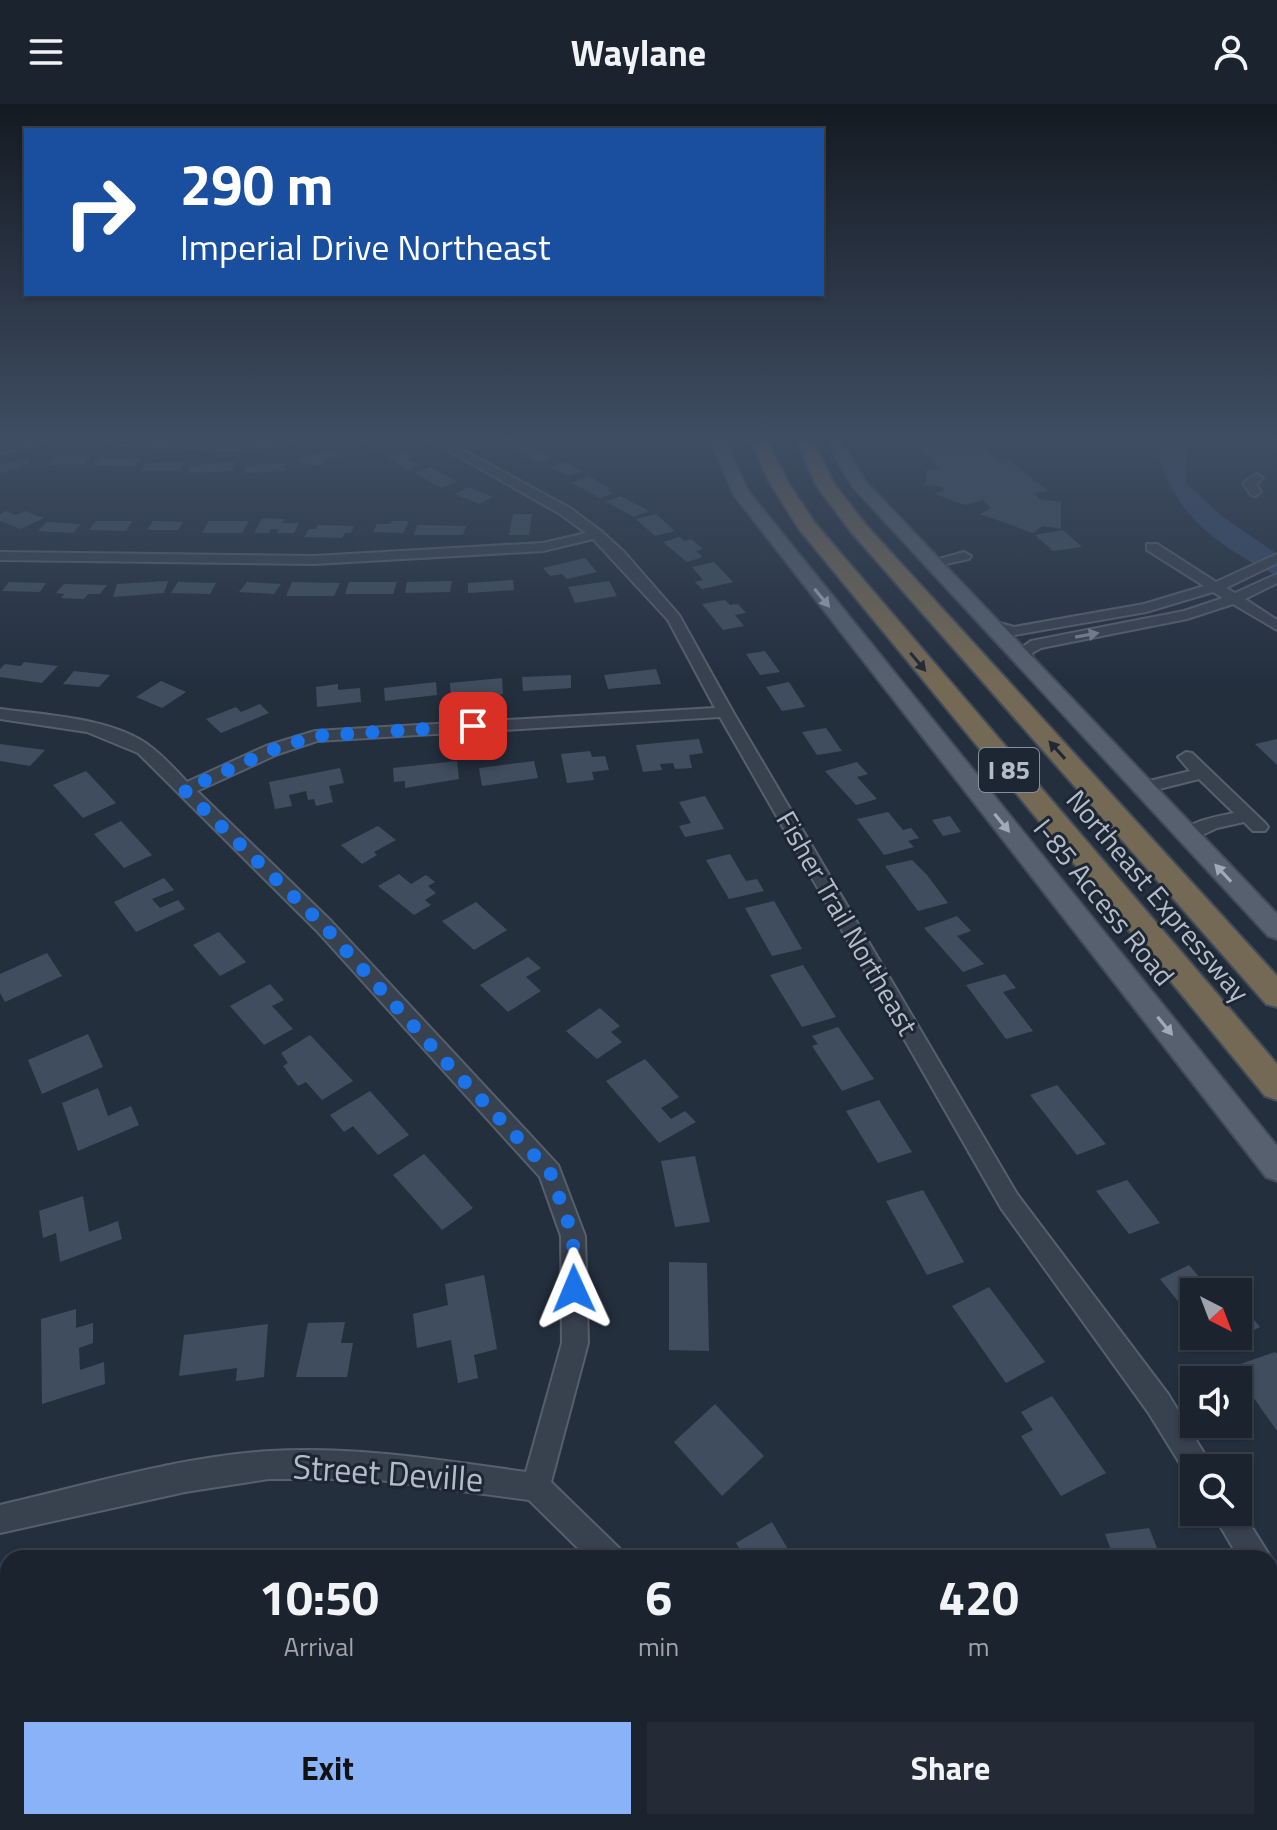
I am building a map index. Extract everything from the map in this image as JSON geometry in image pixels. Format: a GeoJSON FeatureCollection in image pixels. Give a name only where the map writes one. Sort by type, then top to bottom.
{"type":"FeatureCollection","features":[{"type":"Feature","properties":{"kind":"highway","name":"Northeast Expressway"},"geometry":{"type":"LineString","coordinates":[[804,522],[1277,1087]]}},
{"type":"Feature","properties":{"kind":"highway","name":"Northeast Expressway"},"geometry":{"type":"LineString","coordinates":[[853,522],[1277,996]]}},
{"type":"Feature","properties":{"kind":"main road","name":"I-85 Access Road"},"geometry":{"type":"LineString","coordinates":[[763,522],[1277,1168]]}},
{"type":"Feature","properties":{"kind":"main road"},"geometry":{"type":"LineString","coordinates":[[894,522],[1277,930]]}},
{"type":"Feature","properties":{"kind":"street","name":"Fisher Trail Northeast"},"geometry":{"type":"LineString","coordinates":[[579,522],[596,534],[674,618],[725,712],[1009,1201],[1158,1403],[1190,1454]]}},
{"type":"Feature","properties":{"kind":"street"},"geometry":{"type":"LineString","coordinates":[[0,556],[314,560],[543,547],[596,534]]}},
{"type":"Feature","properties":{"kind":"street"},"geometry":{"type":"LineString","coordinates":[[1152,547],[1212,588],[1277,626]]}},
{"type":"Feature","properties":{"kind":"street"},"geometry":{"type":"LineString","coordinates":[[932,563],[966,556]]}},
{"type":"Feature","properties":{"kind":"street"},"geometry":{"type":"LineString","coordinates":[[989,624],[1004,630],[1022,631],[1146,608],[1212,588],[1277,558]]}},
{"type":"Feature","properties":{"kind":"street"},"geometry":{"type":"LineString","coordinates":[[1026,663],[1024,651],[1036,644],[1172,619],[1232,600],[1277,578]]}},
{"type":"Feature","properties":{"kind":"street"},"geometry":{"type":"LineString","coordinates":[[184,790],[272,750],[315,736],[725,712]]}},
{"type":"Feature","properties":{"kind":"street"},"geometry":{"type":"LineString","coordinates":[[0,714],[79,722],[117,734],[144,749],[324,926],[550,1172],[573,1236],[575,1343],[536,1487],[601,1550]]}},
{"type":"Feature","properties":{"kind":"street"},"geometry":{"type":"LineString","coordinates":[[1186,757],[1253,821],[1212,823],[1188,835]]}},
{"type":"Feature","properties":{"kind":"street"},"geometry":{"type":"LineString","coordinates":[[1143,788],[1201,773]]}},
{"type":"Feature","properties":{"kind":"street","name":"Street Deville"},"geometry":{"type":"LineString","coordinates":[[0,1519],[185,1478],[269,1465],[372,1465],[536,1487]]}},
{"type":"Feature","properties":{"kind":"street"},"geometry":{"type":"LineString","coordinates":[[1235,1526],[1251,1550]]}},
{"type":"Feature","properties":{"kind":"water"},"geometry":{"type":"Polygon","coordinates":[[[1197,522],[1230,522],[1277,554],[1277,576],[1238,554],[1197,522]]]}},
{"type":"Feature","properties":{"kind":"building"},"geometry":{"type":"Polygon","coordinates":[[[1,522],[37,522],[21,529],[1,522]]]}},
{"type":"Feature","properties":{"kind":"building"},"geometry":{"type":"Polygon","coordinates":[[[47,522],[81,524],[73,533],[38,531],[47,522]]]}},
{"type":"Feature","properties":{"kind":"building"},"geometry":{"type":"Polygon","coordinates":[[[96,522],[132,522],[126,531],[89,530],[96,522]]]}},
{"type":"Feature","properties":{"kind":"building"},"geometry":{"type":"Polygon","coordinates":[[[153,522],[183,522],[178,530],[147,530],[153,522]]]}},
{"type":"Feature","properties":{"kind":"building"},"geometry":{"type":"Polygon","coordinates":[[[209,522],[249,522],[242,533],[202,533],[209,522]]]}},
{"type":"Feature","properties":{"kind":"building"},"geometry":{"type":"Polygon","coordinates":[[[260,522],[299,523],[294,533],[277,533],[279,530],[271,529],[269,533],[254,533],[260,522]]]}},
{"type":"Feature","properties":{"kind":"building"},"geometry":{"type":"Polygon","coordinates":[[[409,522],[403,533],[373,532],[377,524],[409,522]]]}},
{"type":"Feature","properties":{"kind":"building"},"geometry":{"type":"Polygon","coordinates":[[[512,522],[531,522],[529,535],[509,535],[512,522]]]}},
{"type":"Feature","properties":{"kind":"building"},"geometry":{"type":"Polygon","coordinates":[[[639,522],[664,522],[675,531],[655,536],[639,522]]]}},
{"type":"Feature","properties":{"kind":"building"},"geometry":{"type":"Polygon","coordinates":[[[1001,522],[1061,522],[1061,529],[1042,526],[1033,533],[1001,522]]]}},
{"type":"Feature","properties":{"kind":"building"},"geometry":{"type":"Polygon","coordinates":[[[318,525],[354,526],[351,533],[345,533],[342,538],[304,537],[309,529],[316,529],[318,525]]]}},
{"type":"Feature","properties":{"kind":"building"},"geometry":{"type":"Polygon","coordinates":[[[417,525],[466,526],[463,535],[414,535],[417,525]]]}},
{"type":"Feature","properties":{"kind":"building"},"geometry":{"type":"Polygon","coordinates":[[[1063,530],[1082,547],[1053,551],[1035,535],[1063,530]]]}},
{"type":"Feature","properties":{"kind":"building"},"geometry":{"type":"Polygon","coordinates":[[[680,537],[685,541],[691,539],[703,549],[696,551],[703,557],[687,562],[663,542],[680,537]]]}},
{"type":"Feature","properties":{"kind":"building"},"geometry":{"type":"Polygon","coordinates":[[[585,558],[597,572],[567,579],[562,574],[550,576],[543,568],[585,558]]]}},
{"type":"Feature","properties":{"kind":"building"},"geometry":{"type":"Polygon","coordinates":[[[714,562],[733,582],[702,589],[695,582],[703,580],[692,567],[714,562]]]}},
{"type":"Feature","properties":{"kind":"building"},"geometry":{"type":"Polygon","coordinates":[[[513,580],[514,590],[468,593],[468,583],[513,580]]]}},
{"type":"Feature","properties":{"kind":"building"},"geometry":{"type":"Polygon","coordinates":[[[168,581],[164,593],[113,597],[117,584],[168,581]]]}},
{"type":"Feature","properties":{"kind":"building"},"geometry":{"type":"Polygon","coordinates":[[[452,581],[450,592],[405,593],[407,582],[452,581]]]}},
{"type":"Feature","properties":{"kind":"building"},"geometry":{"type":"Polygon","coordinates":[[[609,581],[617,596],[575,603],[568,587],[609,581]]]}},
{"type":"Feature","properties":{"kind":"building"},"geometry":{"type":"Polygon","coordinates":[[[9,582],[46,583],[40,592],[2,591],[9,582]]]}},
{"type":"Feature","properties":{"kind":"building"},"geometry":{"type":"Polygon","coordinates":[[[178,582],[216,583],[210,594],[171,593],[178,582]]]}},
{"type":"Feature","properties":{"kind":"building"},"geometry":{"type":"Polygon","coordinates":[[[247,582],[281,584],[274,594],[239,592],[247,582]]]}},
{"type":"Feature","properties":{"kind":"building"},"geometry":{"type":"Polygon","coordinates":[[[292,582],[340,583],[334,596],[286,596],[292,582]]]}},
{"type":"Feature","properties":{"kind":"building"},"geometry":{"type":"Polygon","coordinates":[[[349,582],[397,582],[393,594],[345,594],[349,582]]]}},
{"type":"Feature","properties":{"kind":"building"},"geometry":{"type":"Polygon","coordinates":[[[64,584],[107,585],[100,594],[88,594],[84,599],[61,598],[64,594],[56,593],[64,584]]]}},
{"type":"Feature","properties":{"kind":"building"},"geometry":{"type":"Polygon","coordinates":[[[725,600],[730,605],[738,604],[746,613],[735,615],[744,626],[723,630],[702,604],[725,600]]]}},
{"type":"Feature","properties":{"kind":"building"},"geometry":{"type":"Polygon","coordinates":[[[765,651],[780,672],[760,675],[746,654],[765,651]]]}},
{"type":"Feature","properties":{"kind":"building"},"geometry":{"type":"Polygon","coordinates":[[[24,662],[58,666],[42,683],[0,677],[0,669],[5,664],[21,666],[24,662]]]}},
{"type":"Feature","properties":{"kind":"building"},"geometry":{"type":"Polygon","coordinates":[[[656,669],[661,684],[608,689],[604,675],[656,669]]]}},
{"type":"Feature","properties":{"kind":"building"},"geometry":{"type":"Polygon","coordinates":[[[74,671],[110,675],[99,687],[63,684],[74,671]]]}},
{"type":"Feature","properties":{"kind":"building"},"geometry":{"type":"Polygon","coordinates":[[[571,675],[571,688],[523,691],[522,677],[571,675]]]}},
{"type":"Feature","properties":{"kind":"building"},"geometry":{"type":"Polygon","coordinates":[[[502,678],[503,694],[451,698],[450,683],[502,678]]]}},
{"type":"Feature","properties":{"kind":"building"},"geometry":{"type":"Polygon","coordinates":[[[161,681],[186,692],[162,708],[136,697],[161,681]]]}},
{"type":"Feature","properties":{"kind":"building"},"geometry":{"type":"Polygon","coordinates":[[[436,682],[437,695],[385,701],[384,688],[436,682]]]}},
{"type":"Feature","properties":{"kind":"building"},"geometry":{"type":"Polygon","coordinates":[[[789,682],[805,707],[782,711],[766,687],[789,682]]]}},
{"type":"Feature","properties":{"kind":"building"},"geometry":{"type":"Polygon","coordinates":[[[338,684],[338,690],[360,688],[361,702],[317,707],[316,687],[338,684]]]}},
{"type":"Feature","properties":{"kind":"building"},"geometry":{"type":"Polygon","coordinates":[[[260,704],[269,713],[221,733],[206,719],[236,707],[241,712],[260,704]]]}},
{"type":"Feature","properties":{"kind":"building"},"geometry":{"type":"Polygon","coordinates":[[[826,728],[842,751],[817,755],[802,732],[826,728]]]}},
{"type":"Feature","properties":{"kind":"building"},"geometry":{"type":"Polygon","coordinates":[[[699,739],[703,753],[689,755],[692,768],[675,769],[673,763],[660,764],[662,770],[643,772],[636,745],[699,739]]]}},
{"type":"Feature","properties":{"kind":"building"},"geometry":{"type":"Polygon","coordinates":[[[1277,739],[1277,765],[1255,744],[1277,739]]]}},
{"type":"Feature","properties":{"kind":"building"},"geometry":{"type":"Polygon","coordinates":[[[0,744],[45,750],[30,766],[0,761],[0,744]]]}},
{"type":"Feature","properties":{"kind":"building"},"geometry":{"type":"Polygon","coordinates":[[[590,751],[592,757],[605,756],[609,770],[592,772],[594,780],[567,783],[561,754],[590,751]]]}},
{"type":"Feature","properties":{"kind":"building"},"geometry":{"type":"Polygon","coordinates":[[[457,761],[459,779],[405,788],[405,781],[394,782],[393,768],[457,761]]]}},
{"type":"Feature","properties":{"kind":"building"},"geometry":{"type":"Polygon","coordinates":[[[534,761],[538,778],[482,786],[479,768],[534,761]]]}},
{"type":"Feature","properties":{"kind":"building"},"geometry":{"type":"Polygon","coordinates":[[[857,762],[868,774],[857,777],[877,799],[856,805],[825,771],[857,762]]]}},
{"type":"Feature","properties":{"kind":"building"},"geometry":{"type":"Polygon","coordinates":[[[340,768],[344,783],[329,786],[333,802],[316,806],[314,799],[308,800],[306,791],[289,795],[292,806],[275,809],[269,782],[340,768]]]}},
{"type":"Feature","properties":{"kind":"building"},"geometry":{"type":"Polygon","coordinates":[[[86,771],[116,803],[83,818],[53,785],[86,771]]]}},
{"type":"Feature","properties":{"kind":"building"},"geometry":{"type":"Polygon","coordinates":[[[705,796],[724,829],[685,837],[679,826],[691,823],[679,802],[705,796]]]}},
{"type":"Feature","properties":{"kind":"building"},"geometry":{"type":"Polygon","coordinates":[[[888,812],[903,830],[911,828],[919,838],[908,841],[914,847],[884,855],[857,819],[888,812]]]}},
{"type":"Feature","properties":{"kind":"building"},"geometry":{"type":"Polygon","coordinates":[[[950,816],[961,832],[943,836],[932,820],[950,816]]]}},
{"type":"Feature","properties":{"kind":"building"},"geometry":{"type":"Polygon","coordinates":[[[121,821],[152,855],[124,868],[94,834],[121,821]]]}},
{"type":"Feature","properties":{"kind":"building"},"geometry":{"type":"Polygon","coordinates":[[[378,826],[396,840],[374,852],[377,855],[362,864],[341,845],[378,826]]]}},
{"type":"Feature","properties":{"kind":"building"},"geometry":{"type":"Polygon","coordinates":[[[730,854],[746,881],[757,879],[764,891],[729,899],[706,860],[730,854]]]}},
{"type":"Feature","properties":{"kind":"building"},"geometry":{"type":"Polygon","coordinates":[[[912,860],[948,903],[918,911],[885,866],[912,860]]]}},
{"type":"Feature","properties":{"kind":"building"},"geometry":{"type":"Polygon","coordinates":[[[399,874],[411,884],[426,875],[435,882],[428,886],[436,893],[425,900],[431,905],[414,915],[378,886],[399,874]]]}},
{"type":"Feature","properties":{"kind":"building"},"geometry":{"type":"Polygon","coordinates":[[[164,878],[174,890],[152,899],[160,908],[178,900],[185,909],[136,932],[114,902],[164,878]]]}},
{"type":"Feature","properties":{"kind":"building"},"geometry":{"type":"Polygon","coordinates":[[[774,901],[802,949],[772,956],[745,908],[774,901]]]}},
{"type":"Feature","properties":{"kind":"building"},"geometry":{"type":"Polygon","coordinates":[[[476,902],[507,930],[474,950],[442,921],[476,902]]]}},
{"type":"Feature","properties":{"kind":"building"},"geometry":{"type":"Polygon","coordinates":[[[957,916],[971,931],[957,936],[984,964],[963,972],[924,928],[957,916]]]}},
{"type":"Feature","properties":{"kind":"building"},"geometry":{"type":"Polygon","coordinates":[[[219,932],[246,962],[220,976],[193,945],[219,932]]]}},
{"type":"Feature","properties":{"kind":"building"},"geometry":{"type":"Polygon","coordinates":[[[47,953],[62,976],[5,1002],[0,993],[0,974],[47,953]]]}},
{"type":"Feature","properties":{"kind":"building"},"geometry":{"type":"Polygon","coordinates":[[[528,957],[541,968],[526,977],[541,991],[508,1012],[480,985],[528,957]]]}},
{"type":"Feature","properties":{"kind":"building"},"geometry":{"type":"Polygon","coordinates":[[[803,965],[836,1017],[802,1027],[770,975],[803,965]]]}},
{"type":"Feature","properties":{"kind":"building"},"geometry":{"type":"Polygon","coordinates":[[[1005,974],[1016,988],[1003,992],[1033,1031],[1006,1039],[966,985],[1005,974]]]}},
{"type":"Feature","properties":{"kind":"building"},"geometry":{"type":"Polygon","coordinates":[[[270,984],[284,1000],[272,1006],[293,1029],[264,1045],[230,1006],[270,984]]]}},
{"type":"Feature","properties":{"kind":"building"},"geometry":{"type":"Polygon","coordinates":[[[600,1008],[620,1026],[611,1032],[622,1042],[597,1059],[566,1031],[600,1008]]]}},
{"type":"Feature","properties":{"kind":"building"},"geometry":{"type":"Polygon","coordinates":[[[838,1027],[874,1079],[842,1091],[812,1046],[818,1044],[812,1036],[838,1027]]]}},
{"type":"Feature","properties":{"kind":"building"},"geometry":{"type":"Polygon","coordinates":[[[88,1034],[103,1067],[42,1094],[28,1060],[88,1034]]]}},
{"type":"Feature","properties":{"kind":"building"},"geometry":{"type":"Polygon","coordinates":[[[310,1035],[353,1081],[322,1100],[306,1082],[298,1086],[283,1066],[288,1063],[281,1053],[310,1035]]]}},
{"type":"Feature","properties":{"kind":"building"},"geometry":{"type":"Polygon","coordinates":[[[645,1059],[679,1097],[661,1108],[671,1119],[685,1111],[696,1122],[659,1143],[606,1081],[645,1059]]]}},
{"type":"Feature","properties":{"kind":"building"},"geometry":{"type":"Polygon","coordinates":[[[1057,1085],[1106,1144],[1077,1155],[1030,1095],[1057,1085]]]}},
{"type":"Feature","properties":{"kind":"building"},"geometry":{"type":"Polygon","coordinates":[[[98,1088],[108,1116],[131,1106],[139,1125],[78,1151],[62,1103],[98,1088]]]}},
{"type":"Feature","properties":{"kind":"building"},"geometry":{"type":"Polygon","coordinates":[[[370,1091],[409,1135],[378,1155],[353,1126],[344,1132],[330,1115],[370,1091]]]}},
{"type":"Feature","properties":{"kind":"building"},"geometry":{"type":"Polygon","coordinates":[[[879,1100],[912,1152],[878,1163],[846,1111],[879,1100]]]}},
{"type":"Feature","properties":{"kind":"building"},"geometry":{"type":"Polygon","coordinates":[[[424,1154],[473,1208],[442,1230],[393,1175],[424,1154]]]}},
{"type":"Feature","properties":{"kind":"building"},"geometry":{"type":"Polygon","coordinates":[[[695,1156],[710,1222],[675,1227],[661,1161],[695,1156]]]}},
{"type":"Feature","properties":{"kind":"building"},"geometry":{"type":"Polygon","coordinates":[[[1127,1180],[1160,1223],[1129,1234],[1096,1191],[1127,1180]]]}},
{"type":"Feature","properties":{"kind":"building"},"geometry":{"type":"Polygon","coordinates":[[[923,1190],[964,1262],[927,1275],[886,1201],[923,1190]]]}},
{"type":"Feature","properties":{"kind":"building"},"geometry":{"type":"Polygon","coordinates":[[[83,1196],[89,1232],[118,1221],[122,1239],[60,1262],[56,1233],[43,1238],[39,1211],[83,1196]]]}},
{"type":"Feature","properties":{"kind":"building"},"geometry":{"type":"Polygon","coordinates":[[[669,1262],[707,1263],[709,1351],[669,1350],[669,1262]]]}},
{"type":"Feature","properties":{"kind":"building"},"geometry":{"type":"Polygon","coordinates":[[[1189,1265],[1200,1278],[1180,1278],[1180,1304],[1160,1279],[1189,1265]]]}},
{"type":"Feature","properties":{"kind":"building"},"geometry":{"type":"Polygon","coordinates":[[[484,1275],[497,1349],[474,1355],[478,1378],[458,1383],[451,1340],[417,1348],[413,1314],[448,1305],[445,1284],[484,1275]]]}},
{"type":"Feature","properties":{"kind":"building"},"geometry":{"type":"Polygon","coordinates":[[[989,1287],[1045,1362],[1006,1383],[952,1306],[989,1287]]]}},
{"type":"Feature","properties":{"kind":"building"},"geometry":{"type":"Polygon","coordinates":[[[76,1309],[76,1328],[93,1323],[93,1343],[79,1348],[80,1370],[104,1362],[105,1384],[42,1404],[41,1319],[76,1309]]]}},
{"type":"Feature","properties":{"kind":"building"},"geometry":{"type":"Polygon","coordinates":[[[1252,1318],[1260,1327],[1252,1331],[1252,1318]]]}},
{"type":"Feature","properties":{"kind":"building"},"geometry":{"type":"Polygon","coordinates":[[[345,1322],[341,1343],[353,1343],[347,1377],[296,1377],[308,1323],[345,1322]]]}},
{"type":"Feature","properties":{"kind":"building"},"geometry":{"type":"Polygon","coordinates":[[[268,1324],[264,1377],[236,1381],[237,1368],[179,1376],[184,1335],[268,1324]]]}},
{"type":"Feature","properties":{"kind":"building"},"geometry":{"type":"Polygon","coordinates":[[[1275,1352],[1277,1354],[1277,1431],[1252,1395],[1252,1366],[1235,1366],[1275,1352]]]}},
{"type":"Feature","properties":{"kind":"building"},"geometry":{"type":"Polygon","coordinates":[[[1052,1396],[1106,1473],[1061,1496],[1021,1436],[1033,1430],[1021,1412],[1052,1396]]]}},
{"type":"Feature","properties":{"kind":"building"},"geometry":{"type":"Polygon","coordinates":[[[715,1404],[764,1456],[722,1496],[674,1442],[715,1404]]]}},
{"type":"Feature","properties":{"kind":"building"},"geometry":{"type":"Polygon","coordinates":[[[772,1522],[788,1550],[740,1550],[736,1543],[772,1522]]]}},
{"type":"Feature","properties":{"kind":"building"},"geometry":{"type":"Polygon","coordinates":[[[1149,1528],[1158,1550],[1111,1550],[1105,1534],[1149,1528]]]}},
{"type":"Feature","properties":{"kind":"route"},"geometry":{"type":"LineString","coordinates":[[473,726],[315,736],[272,750],[184,790],[324,926],[550,1172],[573,1236],[574,1289]]}}]}
